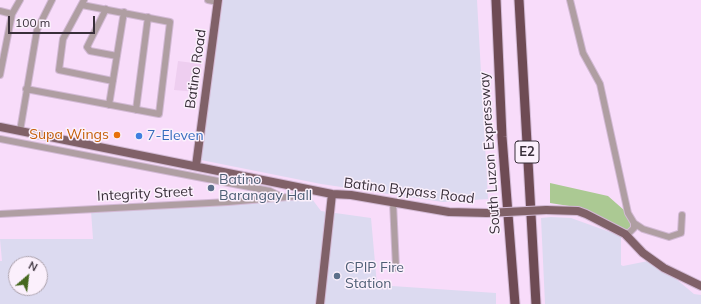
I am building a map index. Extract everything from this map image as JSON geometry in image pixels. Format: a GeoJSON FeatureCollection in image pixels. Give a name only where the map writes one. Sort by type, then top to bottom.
{"type":"FeatureCollection","features":[{"type":"Feature","properties":{"kind":"highway","name":"South Luzon Expressway"},"geometry":{"type":"LineString","coordinates":[[496,0],[502,137],[514,302]]}},
{"type":"Feature","properties":{"kind":"highway","name":"E2"},"geometry":{"type":"LineString","coordinates":[[519,0],[536,304]]}},
{"type":"Feature","properties":{"kind":"main road","name":"Batino Road"},"geometry":{"type":"LineString","coordinates":[[196,166],[218,1]]}},
{"type":"Feature","properties":{"kind":"main road","name":"Batino Bypass Road"},"geometry":{"type":"LineString","coordinates":[[0,127],[332,194],[351,195],[449,212],[487,213],[546,210],[578,211],[625,234],[643,254],[664,268],[701,286]]}},
{"type":"Feature","properties":{"kind":"main road"},"geometry":{"type":"LineString","coordinates":[[320,304],[332,194]]}},
{"type":"Feature","properties":{"kind":"street"},"geometry":{"type":"LineString","coordinates":[[0,75],[3,35],[20,0]]}},
{"type":"Feature","properties":{"kind":"street"},"geometry":{"type":"LineString","coordinates":[[20,131],[37,30],[52,0]]}},
{"type":"Feature","properties":{"kind":"street"},"geometry":{"type":"LineString","coordinates":[[208,0],[218,1]]}},
{"type":"Feature","properties":{"kind":"street"},"geometry":{"type":"LineString","coordinates":[[570,0],[584,53],[600,84],[628,213],[634,223],[642,229],[669,237],[681,234],[682,215]]}},
{"type":"Feature","properties":{"kind":"street"},"geometry":{"type":"LineString","coordinates":[[26,89],[159,114],[170,22],[106,9],[83,2],[64,39],[59,70],[113,81]]}},
{"type":"Feature","properties":{"kind":"street"},"geometry":{"type":"LineString","coordinates":[[106,9],[87,47],[90,51],[117,56]]}},
{"type":"Feature","properties":{"kind":"street"},"geometry":{"type":"LineString","coordinates":[[0,11],[12,14]]}},
{"type":"Feature","properties":{"kind":"street"},"geometry":{"type":"LineString","coordinates":[[109,105],[124,12]]}},
{"type":"Feature","properties":{"kind":"street"},"geometry":{"type":"LineString","coordinates":[[136,110],[148,17]]}},
{"type":"Feature","properties":{"kind":"street"},"geometry":{"type":"LineString","coordinates":[[0,139],[270,191],[283,198]]}},
{"type":"Feature","properties":{"kind":"street","name":"Integrity Street"},"geometry":{"type":"LineString","coordinates":[[0,214],[283,198],[300,196],[313,190]]}},
{"type":"Feature","properties":{"kind":"street"},"geometry":{"type":"LineString","coordinates":[[393,202],[396,268]]}},
{"type":"Feature","properties":{"kind":"street"},"geometry":{"type":"LineString","coordinates":[[625,234],[629,233],[634,228],[634,223]]}},
{"type":"Feature","properties":{"kind":"shaded area"},"geometry":{"type":"Polygon","coordinates":[[[223,0],[477,0],[488,199],[443,202],[321,184],[201,160],[223,0]]]}},
{"type":"Feature","properties":{"kind":"shaded area"},"geometry":{"type":"Polygon","coordinates":[[[178,61],[201,64],[197,92],[174,90],[178,61]]]}},
{"type":"Feature","properties":{"kind":"shaded area"},"geometry":{"type":"Polygon","coordinates":[[[312,199],[321,211],[371,218],[377,285],[496,293],[496,304],[0,304],[0,261],[2,261],[0,239],[93,239],[91,211],[312,199]]]}},
{"type":"Feature","properties":{"kind":"shaded area"},"geometry":{"type":"Polygon","coordinates":[[[541,218],[571,218],[621,236],[621,265],[623,266],[648,261],[669,273],[694,294],[701,295],[701,304],[545,304],[541,218]]]}},
{"type":"Feature","properties":{"kind":"green space"},"geometry":{"type":"Polygon","coordinates":[[[550,183],[608,196],[641,225],[627,236],[582,208],[550,203],[550,183]]]}},
{"type":"Feature","properties":{"kind":"place","name":"Supa Wings"},"geometry":{"type":"Point","coordinates":[117,135]}},
{"type":"Feature","properties":{"kind":"place","name":"7-Eleven"},"geometry":{"type":"Point","coordinates":[139,136]}},
{"type":"Feature","properties":{"kind":"place","name":"Batino Barangay Hall"},"geometry":{"type":"Point","coordinates":[211,188]}},
{"type":"Feature","properties":{"kind":"place","name":"CPIP Fire Station"},"geometry":{"type":"Point","coordinates":[337,276]}}]}
